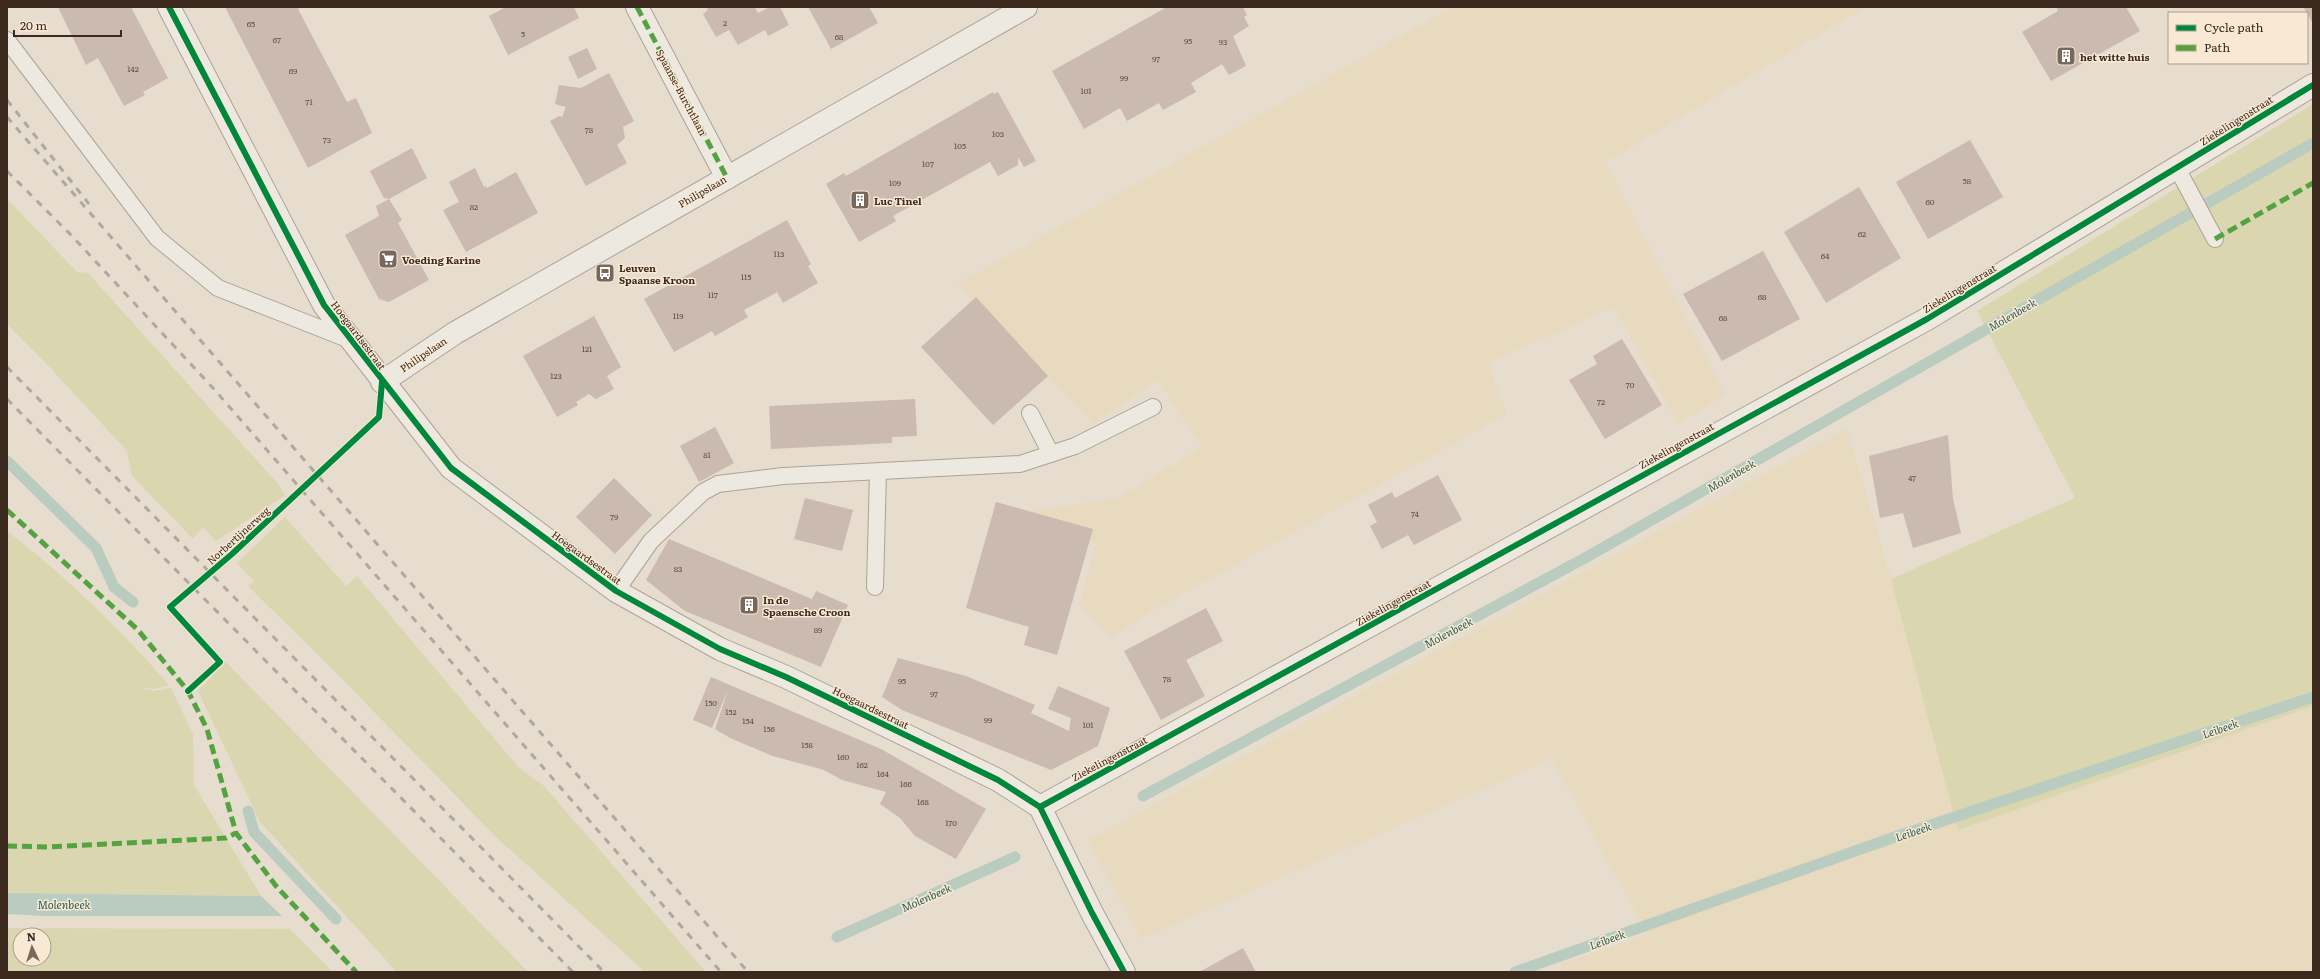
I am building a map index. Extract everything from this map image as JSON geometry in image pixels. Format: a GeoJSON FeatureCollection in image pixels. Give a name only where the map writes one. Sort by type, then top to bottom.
{"type":"FeatureCollection","features":[{"type":"Feature","properties":{"kind":"street","name":"Hoegaardsestraat"},"geometry":{"type":"LineString","coordinates":[[169,7],[324,305],[382,382],[451,468],[616,591],[720,649],[786,677],[991,777],[1040,807]]}},
{"type":"Feature","properties":{"kind":"street","name":"Spaanse-Burchtlaan"},"geometry":{"type":"LineString","coordinates":[[636,7],[726,178]]}},
{"type":"Feature","properties":{"kind":"street","name":"Philipslaan"},"geometry":{"type":"LineString","coordinates":[[382,382],[455,333],[1026,7]]}},
{"type":"Feature","properties":{"kind":"street","name":"Ziekelingenstraat"},"geometry":{"type":"LineString","coordinates":[[1040,807],[1927,319],[2313,85]]}},
{"type":"Feature","properties":{"kind":"street"},"geometry":{"type":"LineString","coordinates":[[1040,807],[1092,913],[1124,972]]}},
{"type":"Feature","properties":{"kind":"lane"},"geometry":{"type":"LineString","coordinates":[[7,40],[157,238],[218,288],[350,340]]}},
{"type":"Feature","properties":{"kind":"lane"},"geometry":{"type":"LineString","coordinates":[[2177,168],[2215,239]]}},
{"type":"Feature","properties":{"kind":"lane"},"geometry":{"type":"LineString","coordinates":[[616,591],[651,541],[665,526],[703,492],[718,484],[783,476],[1020,464],[1075,446],[1153,407]]}},
{"type":"Feature","properties":{"kind":"lane"},"geometry":{"type":"LineString","coordinates":[[1030,413],[1050,454]]}},
{"type":"Feature","properties":{"kind":"lane"},"geometry":{"type":"LineString","coordinates":[[875,587],[878,472]]}},
{"type":"Feature","properties":{"kind":"shaded area"},"geometry":{"type":"Polygon","coordinates":[[[1453,7],[1866,7],[1606,162],[1725,395],[1678,424],[1614,307],[1488,363],[1507,414],[1154,610],[1111,637],[1080,606],[1096,543],[1006,515],[1118,498],[1202,447],[1158,380],[1094,424],[957,284],[1453,7]]]}},
{"type":"Feature","properties":{"kind":"shaded area"},"geometry":{"type":"Polygon","coordinates":[[[2313,104],[2313,706],[1958,830],[1891,579],[2075,498],[1977,311],[2313,104]]]}},
{"type":"Feature","properties":{"kind":"shaded area"},"geometry":{"type":"Polygon","coordinates":[[[7,199],[77,272],[88,273],[278,484],[285,495],[216,541],[203,527],[193,539],[132,476],[127,451],[42,359],[7,324],[7,199]]]}},
{"type":"Feature","properties":{"kind":"shaded area"},"geometry":{"type":"Polygon","coordinates":[[[1847,429],[1891,579],[1958,830],[2313,706],[2313,972],[1563,972],[1560,964],[1648,935],[1552,759],[1141,939],[1088,840],[1847,429]]]}},
{"type":"Feature","properties":{"kind":"shaded area"},"geometry":{"type":"Polygon","coordinates":[[[285,517],[346,586],[357,576],[519,768],[543,785],[706,972],[645,972],[496,837],[339,676],[248,586],[254,581],[237,563],[285,517]]]}},
{"type":"Feature","properties":{"kind":"shaded area"},"geometry":{"type":"Polygon","coordinates":[[[7,531],[50,566],[92,604],[169,685],[154,689],[138,687],[154,691],[171,688],[193,734],[194,785],[261,896],[7,893],[7,531]]]}},
{"type":"Feature","properties":{"kind":"shaded area"},"geometry":{"type":"Polygon","coordinates":[[[226,662],[528,972],[397,972],[260,822],[198,691],[226,662]]]}},
{"type":"Feature","properties":{"kind":"shaded area"},"geometry":{"type":"Polygon","coordinates":[[[7,928],[12,928],[12,967],[52,967],[52,928],[290,929],[333,972],[7,972],[7,928]]]}},
{"type":"Feature","properties":{"kind":"water","name":"Molenbeek"},"geometry":{"type":"Polygon","coordinates":[[[7,893],[261,896],[282,916],[44,916],[7,914],[7,893]]]}},
{"type":"Feature","properties":{"kind":"building"},"geometry":{"type":"Polygon","coordinates":[[[58,7],[131,7],[168,78],[143,92],[145,95],[124,106],[98,58],[86,65],[58,7]]]}},
{"type":"Feature","properties":{"kind":"building"},"geometry":{"type":"Polygon","coordinates":[[[225,7],[301,7],[298,9],[347,102],[356,98],[372,133],[308,168],[225,7]]]}},
{"type":"Feature","properties":{"kind":"building"},"geometry":{"type":"Polygon","coordinates":[[[506,7],[574,7],[579,18],[508,55],[489,16],[506,7]]]}},
{"type":"Feature","properties":{"kind":"building"},"geometry":{"type":"Polygon","coordinates":[[[706,7],[755,7],[758,13],[770,7],[780,7],[789,25],[768,36],[765,30],[738,45],[729,30],[716,37],[703,14],[708,10],[706,7]]]}},
{"type":"Feature","properties":{"kind":"building"},"geometry":{"type":"Polygon","coordinates":[[[808,7],[869,7],[878,23],[831,49],[808,7]]]}},
{"type":"Feature","properties":{"kind":"building"},"geometry":{"type":"Polygon","coordinates":[[[1167,7],[1243,7],[1247,15],[1244,17],[1249,26],[1233,36],[1246,66],[1229,75],[1222,64],[1191,83],[1196,92],[1163,110],[1159,103],[1127,121],[1120,108],[1084,129],[1052,71],[1167,7]]]}},
{"type":"Feature","properties":{"kind":"building","name":"het witte huis"},"geometry":{"type":"Polygon","coordinates":[[[2056,7],[2126,7],[2140,31],[2051,81],[2022,32],[2058,11],[2056,7]]]}},
{"type":"Feature","properties":{"kind":"building"},"geometry":{"type":"Polygon","coordinates":[[[2303,7],[2313,7],[2313,24],[2308,12],[2303,7]]]}},
{"type":"Feature","properties":{"kind":"building"},"geometry":{"type":"Polygon","coordinates":[[[587,48],[597,69],[578,79],[568,57],[587,48]]]}},
{"type":"Feature","properties":{"kind":"building"},"geometry":{"type":"Polygon","coordinates":[[[609,73],[634,121],[623,127],[625,138],[617,145],[627,163],[586,186],[550,121],[559,116],[562,117],[566,107],[555,104],[559,85],[581,88],[609,73]]]}},
{"type":"Feature","properties":{"kind":"building"},"geometry":{"type":"Polygon","coordinates":[[[993,92],[994,94],[998,92],[1036,161],[1024,167],[1018,157],[1018,165],[998,176],[990,162],[893,216],[896,221],[859,242],[826,184],[844,173],[846,176],[993,92]]]}},
{"type":"Feature","properties":{"kind":"building"},"geometry":{"type":"Polygon","coordinates":[[[1970,140],[2003,197],[1928,239],[1896,182],[1970,140]]]}},
{"type":"Feature","properties":{"kind":"building"},"geometry":{"type":"Polygon","coordinates":[[[412,148],[427,178],[389,199],[384,198],[370,171],[412,148]]]}},
{"type":"Feature","properties":{"kind":"building"},"geometry":{"type":"Polygon","coordinates":[[[475,168],[484,187],[486,186],[487,188],[516,172],[538,213],[466,252],[443,210],[459,202],[449,182],[475,168]]]}},
{"type":"Feature","properties":{"kind":"building"},"geometry":{"type":"Polygon","coordinates":[[[1859,187],[1901,258],[1826,303],[1784,232],[1859,187]]]}},
{"type":"Feature","properties":{"kind":"building","name":"Voeding Karine"},"geometry":{"type":"Polygon","coordinates":[[[389,199],[402,220],[398,223],[429,280],[389,302],[379,299],[345,235],[379,216],[376,206],[389,199]]]}},
{"type":"Feature","properties":{"kind":"building"},"geometry":{"type":"Polygon","coordinates":[[[787,220],[811,264],[808,266],[818,283],[783,303],[777,292],[744,310],[748,317],[715,336],[712,331],[674,352],[644,299],[787,220]]]}},
{"type":"Feature","properties":{"kind":"building"},"geometry":{"type":"Polygon","coordinates":[[[1763,251],[1800,319],[1722,361],[1683,294],[1763,251]]]}},
{"type":"Feature","properties":{"kind":"building"},"geometry":{"type":"Polygon","coordinates":[[[976,297],[1048,376],[993,425],[921,347],[976,297]]]}},
{"type":"Feature","properties":{"kind":"building"},"geometry":{"type":"Polygon","coordinates":[[[594,316],[621,367],[607,376],[614,389],[596,399],[589,394],[576,402],[578,405],[557,417],[523,356],[594,316]]]}},
{"type":"Feature","properties":{"kind":"building"},"geometry":{"type":"Polygon","coordinates":[[[1622,339],[1662,405],[1605,439],[1569,380],[1597,364],[1593,356],[1622,339]]]}},
{"type":"Feature","properties":{"kind":"building"},"geometry":{"type":"Polygon","coordinates":[[[915,399],[917,436],[892,437],[892,443],[771,449],[769,406],[915,399]]]}},
{"type":"Feature","properties":{"kind":"building"},"geometry":{"type":"Polygon","coordinates":[[[715,427],[734,463],[699,482],[680,446],[715,427]]]}},
{"type":"Feature","properties":{"kind":"building"},"geometry":{"type":"Polygon","coordinates":[[[1948,435],[1953,499],[1961,533],[1913,548],[1903,513],[1880,518],[1869,456],[1948,435]]]}},
{"type":"Feature","properties":{"kind":"building"},"geometry":{"type":"Polygon","coordinates":[[[1438,475],[1462,520],[1414,545],[1408,535],[1382,549],[1370,526],[1377,522],[1368,505],[1392,492],[1395,498],[1438,475]]]}},
{"type":"Feature","properties":{"kind":"building"},"geometry":{"type":"Polygon","coordinates":[[[614,478],[652,515],[615,554],[576,517],[614,478]]]}},
{"type":"Feature","properties":{"kind":"building"},"geometry":{"type":"Polygon","coordinates":[[[805,498],[853,510],[842,551],[794,539],[805,498]]]}},
{"type":"Feature","properties":{"kind":"building"},"geometry":{"type":"Polygon","coordinates":[[[996,502],[1093,529],[1057,655],[1024,645],[1029,627],[966,608],[996,502]]]}},
{"type":"Feature","properties":{"kind":"building"},"geometry":{"type":"Polygon","coordinates":[[[669,539],[812,599],[816,591],[848,605],[821,667],[685,611],[646,580],[669,539]]]}},
{"type":"Feature","properties":{"kind":"building"},"geometry":{"type":"Polygon","coordinates":[[[1206,608],[1223,641],[1186,660],[1205,696],[1161,720],[1124,651],[1206,608]]]}},
{"type":"Feature","properties":{"kind":"building"},"geometry":{"type":"Polygon","coordinates":[[[898,658],[966,676],[1035,705],[1031,713],[1069,731],[1071,718],[1048,709],[1058,686],[1110,708],[1098,746],[1051,770],[902,710],[882,697],[898,658]]]}},
{"type":"Feature","properties":{"kind":"building"},"geometry":{"type":"Polygon","coordinates":[[[711,677],[881,749],[986,809],[956,859],[915,836],[900,818],[880,804],[886,792],[842,780],[824,770],[773,756],[730,738],[715,729],[728,690],[712,728],[693,720],[711,677]]]}},
{"type":"Feature","properties":{"kind":"building"},"geometry":{"type":"Polygon","coordinates":[[[1243,948],[1256,972],[1201,971],[1243,948]]]}},
{"type":"Feature","properties":{"kind":"waterway","name":"Molenbeek"},"geometry":{"type":"LineString","coordinates":[[1143,796],[1585,558],[2313,143]]}},
{"type":"Feature","properties":{"kind":"waterway"},"geometry":{"type":"LineString","coordinates":[[7,461],[96,548],[114,587],[133,602]]}},
{"type":"Feature","properties":{"kind":"waterway","name":"Leibeek"},"geometry":{"type":"LineString","coordinates":[[1515,972],[1889,839],[2313,697]]}},
{"type":"Feature","properties":{"kind":"waterway"},"geometry":{"type":"LineString","coordinates":[[248,811],[254,832],[336,919]]}},
{"type":"Feature","properties":{"kind":"waterway","name":"Molenbeek"},"geometry":{"type":"LineString","coordinates":[[837,937],[1015,857]]}},
{"type":"Feature","properties":{"kind":"railway"},"geometry":{"type":"LineString","coordinates":[[7,100],[89,204]]}},
{"type":"Feature","properties":{"kind":"railway"},"geometry":{"type":"LineString","coordinates":[[7,117],[748,972]]}},
{"type":"Feature","properties":{"kind":"railway"},"geometry":{"type":"LineString","coordinates":[[7,171],[72,236],[213,388],[721,972]]}},
{"type":"Feature","properties":{"kind":"railway"},"geometry":{"type":"LineString","coordinates":[[7,367],[604,972]]}},
{"type":"Feature","properties":{"kind":"railway"},"geometry":{"type":"LineString","coordinates":[[7,399],[573,972]]}},
{"type":"Feature","properties":{"kind":"marked path"},"geometry":{"type":"LineString","coordinates":[[637,7],[727,178]]}},
{"type":"Feature","properties":{"kind":"marked path"},"geometry":{"type":"LineString","coordinates":[[2215,239],[2313,183]]}},
{"type":"Feature","properties":{"kind":"marked path"},"geometry":{"type":"LineString","coordinates":[[7,510],[138,630],[188,691],[207,729],[236,833],[276,886],[356,972]]}},
{"type":"Feature","properties":{"kind":"marked path"},"geometry":{"type":"LineString","coordinates":[[7,846],[49,847],[226,838],[236,833]]}},
{"type":"Feature","properties":{"kind":"cycle path"},"geometry":{"type":"LineString","coordinates":[[169,7],[324,305],[451,468],[616,591],[720,649],[786,677],[998,780],[1040,807],[1092,913],[1124,972]]}},
{"type":"Feature","properties":{"kind":"cycle path"},"geometry":{"type":"LineString","coordinates":[[1040,807],[1927,319],[2313,85]]}},
{"type":"Feature","properties":{"kind":"cycle path","name":"Norbertijnerweg"},"geometry":{"type":"LineString","coordinates":[[188,691],[220,662],[170,607],[232,554],[379,417],[382,382]]}},
{"type":"Feature","properties":{"kind":"place","name":"het witte huis"},"geometry":{"type":"Point","coordinates":[2066,56]}},
{"type":"Feature","properties":{"kind":"place","name":"Luc Tinel"},"geometry":{"type":"Point","coordinates":[860,200]}},
{"type":"Feature","properties":{"kind":"place","name":"Voeding Karine"},"geometry":{"type":"Point","coordinates":[388,259]}},
{"type":"Feature","properties":{"kind":"place","name":"Leuven Spaanse Kroon"},"geometry":{"type":"Point","coordinates":[605,273]}},
{"type":"Feature","properties":{"kind":"place","name":"In de Spaensche Croon"},"geometry":{"type":"Point","coordinates":[749,605]}}]}
